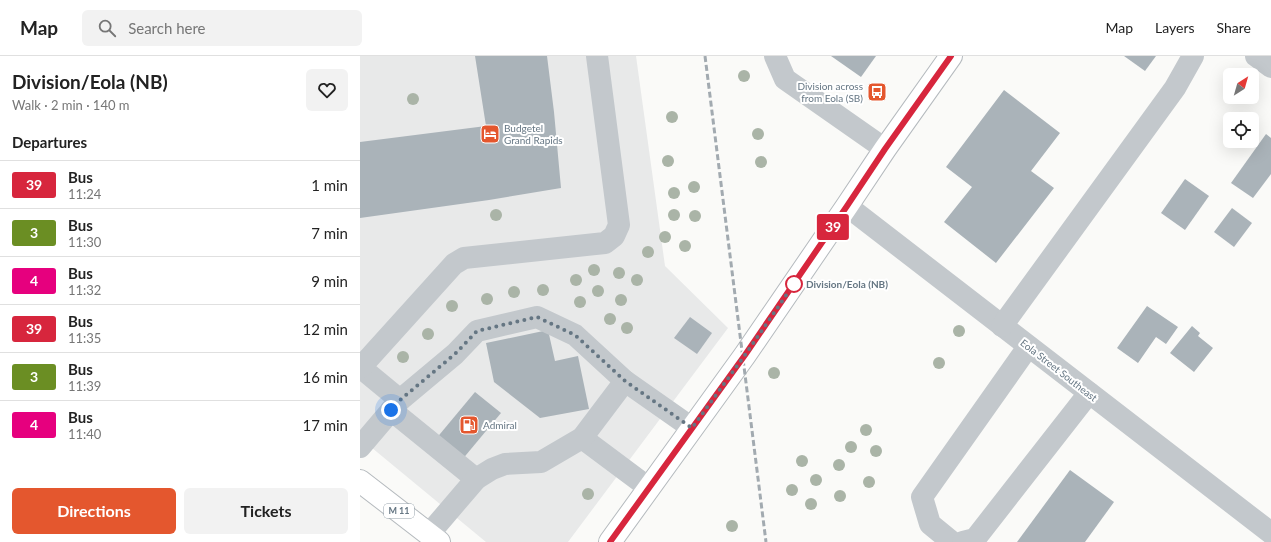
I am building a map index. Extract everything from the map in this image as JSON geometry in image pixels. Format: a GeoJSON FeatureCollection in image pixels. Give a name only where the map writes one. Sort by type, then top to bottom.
{"type":"FeatureCollection","features":[{"type":"Feature","properties":{"kind":"main road"},"geometry":{"type":"LineString","coordinates":[[610,542],[745,355],[885,149],[951,56]]}},
{"type":"Feature","properties":{"kind":"main road","name":"M 11"},"geometry":{"type":"LineString","coordinates":[[360,481],[434,538]]}},
{"type":"Feature","properties":{"kind":"street"},"geometry":{"type":"LineString","coordinates":[[476,479],[396,405],[360,367],[454,264],[464,258],[605,243],[614,236],[619,225],[597,56]]}},
{"type":"Feature","properties":{"kind":"street"},"geometry":{"type":"LineString","coordinates":[[775,56],[785,79],[885,149]]}},
{"type":"Feature","properties":{"kind":"street"},"geometry":{"type":"LineString","coordinates":[[1002,326],[1175,88],[1193,56]]}},
{"type":"Feature","properties":{"kind":"street"},"geometry":{"type":"LineString","coordinates":[[1256,56],[1271,67]]}},
{"type":"Feature","properties":{"kind":"street","name":"Eola Street Southeast"},"geometry":{"type":"LineString","coordinates":[[847,206],[1271,533]]}},
{"type":"Feature","properties":{"kind":"street"},"geometry":{"type":"LineString","coordinates":[[360,447],[396,405],[455,354],[477,331],[537,317],[575,335],[625,381],[692,428]]}},
{"type":"Feature","properties":{"kind":"street"},"geometry":{"type":"LineString","coordinates":[[952,542],[930,524],[922,497],[1028,347]]}},
{"type":"Feature","properties":{"kind":"street"},"geometry":{"type":"LineString","coordinates":[[434,538],[476,479],[492,469],[505,464],[541,462],[582,438],[625,381]]}},
{"type":"Feature","properties":{"kind":"street"},"geometry":{"type":"LineString","coordinates":[[963,542],[975,539],[1089,393]]}},
{"type":"Feature","properties":{"kind":"street"},"geometry":{"type":"LineString","coordinates":[[582,438],[649,488]]}},
{"type":"Feature","properties":{"kind":"shaded area"},"geometry":{"type":"Polygon","coordinates":[[[360,56],[636,56],[665,266],[728,328],[568,542],[486,542],[360,438],[360,56]]]}},
{"type":"Feature","properties":{"kind":"building","name":"Budgetel Grand Rapids"},"geometry":{"type":"Polygon","coordinates":[[[475,56],[547,56],[561,188],[489,200],[360,218],[360,142],[486,126],[475,56]]]}},
{"type":"Feature","properties":{"kind":"building"},"geometry":{"type":"Polygon","coordinates":[[[831,56],[876,56],[861,77],[831,56]]]}},
{"type":"Feature","properties":{"kind":"building"},"geometry":{"type":"Polygon","coordinates":[[[1124,56],[1156,56],[1145,71],[1124,56]]]}},
{"type":"Feature","properties":{"kind":"building"},"geometry":{"type":"Polygon","coordinates":[[[1004,90],[1060,133],[1031,171],[1054,188],[996,263],[944,222],[972,187],[946,167],[1004,90]]]}},
{"type":"Feature","properties":{"kind":"building"},"geometry":{"type":"Polygon","coordinates":[[[1266,134],[1271,138],[1271,174],[1253,198],[1231,183],[1256,148],[1259,148],[1259,144],[1266,134]]]}},
{"type":"Feature","properties":{"kind":"building"},"geometry":{"type":"Polygon","coordinates":[[[1185,179],[1209,196],[1185,230],[1161,213],[1185,179]]]}},
{"type":"Feature","properties":{"kind":"building"},"geometry":{"type":"Polygon","coordinates":[[[1232,208],[1252,223],[1234,247],[1214,232],[1232,208]]]}},
{"type":"Feature","properties":{"kind":"building"},"geometry":{"type":"Polygon","coordinates":[[[1147,306],[1178,327],[1166,344],[1156,337],[1138,363],[1117,348],[1147,306]]]}},
{"type":"Feature","properties":{"kind":"building"},"geometry":{"type":"Polygon","coordinates":[[[690,317],[712,333],[697,354],[674,338],[690,317]]]}},
{"type":"Feature","properties":{"kind":"building"},"geometry":{"type":"Polygon","coordinates":[[[1192,326],[1200,333],[1198,336],[1213,348],[1194,372],[1170,353],[1192,326]]]}},
{"type":"Feature","properties":{"kind":"building"},"geometry":{"type":"Polygon","coordinates":[[[548,330],[555,361],[578,356],[589,409],[540,418],[494,382],[486,343],[548,330]]]}},
{"type":"Feature","properties":{"kind":"building"},"geometry":{"type":"Polygon","coordinates":[[[475,392],[501,413],[461,461],[435,440],[475,392]]]}},
{"type":"Feature","properties":{"kind":"building"},"geometry":{"type":"Polygon","coordinates":[[[1070,470],[1114,502],[1085,542],[1017,542],[1070,470]]]}},
{"type":"Feature","properties":{"kind":"railway"},"geometry":{"type":"LineString","coordinates":[[705,56],[766,542]]}},
{"type":"Feature","properties":{"kind":"bus line","name":"39"},"geometry":{"type":"LineString","coordinates":[[610,542],[745,355],[885,149],[951,56]]}},
{"type":"Feature","properties":{"kind":"place","name":"Division across from Eola (SB)"},"geometry":{"type":"Point","coordinates":[877,92]}},
{"type":"Feature","properties":{"kind":"place","name":"Budgetel Grand Rapids"},"geometry":{"type":"Point","coordinates":[490,134]}},
{"type":"Feature","properties":{"kind":"place","name":"Division/Eola (NB)"},"geometry":{"type":"Point","coordinates":[794,284]}},
{"type":"Feature","properties":{"kind":"place","name":"Admiral"},"geometry":{"type":"Point","coordinates":[469,425]}},
{"type":"Feature","properties":{"kind":"route"},"geometry":{"type":"LineString","coordinates":[[391,410],[400,400],[455,354],[477,331],[537,317],[575,335],[625,381],[692,428],[796,281],[794,284]]}}]}
